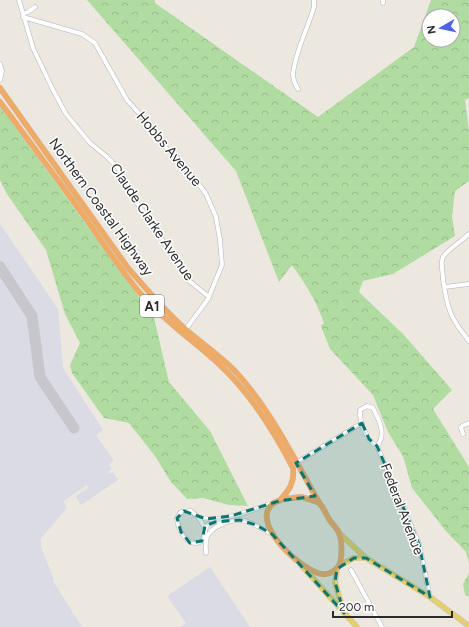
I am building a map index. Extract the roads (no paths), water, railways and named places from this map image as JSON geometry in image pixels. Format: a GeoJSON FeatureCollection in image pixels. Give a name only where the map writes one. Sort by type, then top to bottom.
{"type":"FeatureCollection","features":[{"type":"Feature","properties":{"kind":"highway","name":"Northern Coastal Highway"},"geometry":{"type":"LineString","coordinates":[[0,88],[128,268],[150,294],[186,329],[213,350],[236,372],[268,414],[320,504]]}},
{"type":"Feature","properties":{"kind":"highway","name":"Northern Coastal Highway"},"geometry":{"type":"LineString","coordinates":[[0,102],[46,162],[128,279],[161,316],[220,366],[242,388],[256,406],[272,430],[293,468],[294,476],[292,484],[278,501]]}},
{"type":"Feature","properties":{"kind":"highway"},"geometry":{"type":"LineString","coordinates":[[278,501],[302,497],[320,504]]}},
{"type":"Feature","properties":{"kind":"highway","name":"A1"},"geometry":{"type":"LineString","coordinates":[[278,501],[270,507],[267,512],[266,522],[272,534],[294,558],[316,573],[327,574],[338,567],[341,553],[339,533],[320,504]]}},
{"type":"Feature","properties":{"kind":"main road","name":"A1"},"geometry":{"type":"LineString","coordinates":[[339,533],[366,558],[430,597],[469,626]]}},
{"type":"Feature","properties":{"kind":"main road"},"geometry":{"type":"LineString","coordinates":[[294,558],[357,627]]}},
{"type":"Feature","properties":{"kind":"main road","name":"A1"},"geometry":{"type":"LineString","coordinates":[[338,567],[354,558],[366,558]]}},
{"type":"Feature","properties":{"kind":"main road"},"geometry":{"type":"LineString","coordinates":[[338,567],[335,582],[344,613]]}},
{"type":"Feature","properties":{"kind":"street","name":"Claude Clarke Avenue"},"geometry":{"type":"LineString","coordinates":[[19,0],[33,48],[66,114],[90,143],[119,169],[137,204],[156,230],[188,280],[209,297]]}},
{"type":"Feature","properties":{"kind":"street"},"geometry":{"type":"LineString","coordinates":[[298,89],[294,82],[293,74],[297,56],[314,7],[314,0]]}},
{"type":"Feature","properties":{"kind":"street"},"geometry":{"type":"LineString","coordinates":[[23,15],[35,6]]}},
{"type":"Feature","properties":{"kind":"street","name":"Hobbs Avenue"},"geometry":{"type":"LineString","coordinates":[[23,15],[82,34],[95,43],[127,100],[146,121],[167,149],[177,157],[192,174],[206,194],[216,217],[222,265],[209,297],[186,329]]}},
{"type":"Feature","properties":{"kind":"street"},"geometry":{"type":"LineString","coordinates":[[0,64],[2,77],[0,80]]}},
{"type":"Feature","properties":{"kind":"street"},"geometry":{"type":"LineString","coordinates":[[469,234],[443,258],[442,270],[447,301],[452,317],[469,341]]}},
{"type":"Feature","properties":{"kind":"street"},"geometry":{"type":"LineString","coordinates":[[445,287],[469,284]]}},
{"type":"Feature","properties":{"kind":"street"},"geometry":{"type":"LineString","coordinates":[[296,463],[362,423],[359,416],[360,410],[367,406],[373,408],[382,432],[381,441],[377,446]]}},
{"type":"Feature","properties":{"kind":"street","name":"Federal Avenue"},"geometry":{"type":"LineString","coordinates":[[362,423],[369,439],[374,445],[377,446],[419,544],[430,597]]}},
{"type":"Feature","properties":{"kind":"street"},"geometry":{"type":"LineString","coordinates":[[463,434],[461,428],[462,426],[469,423]]}},
{"type":"Feature","properties":{"kind":"street"},"geometry":{"type":"LineString","coordinates":[[224,523],[220,521],[207,525],[203,539],[197,544],[190,542],[181,532],[177,518],[181,512],[191,512],[206,519],[231,516],[278,501]]}},
{"type":"Feature","properties":{"kind":"street"},"geometry":{"type":"LineString","coordinates":[[198,516],[205,528]]}},
{"type":"Feature","properties":{"kind":"street"},"geometry":{"type":"LineString","coordinates":[[206,553],[206,538],[214,528],[224,523],[240,520],[256,525],[272,534]]}},
{"type":"Feature","properties":{"kind":"street"},"geometry":{"type":"LineString","coordinates":[[350,570],[382,627]]}}]}
